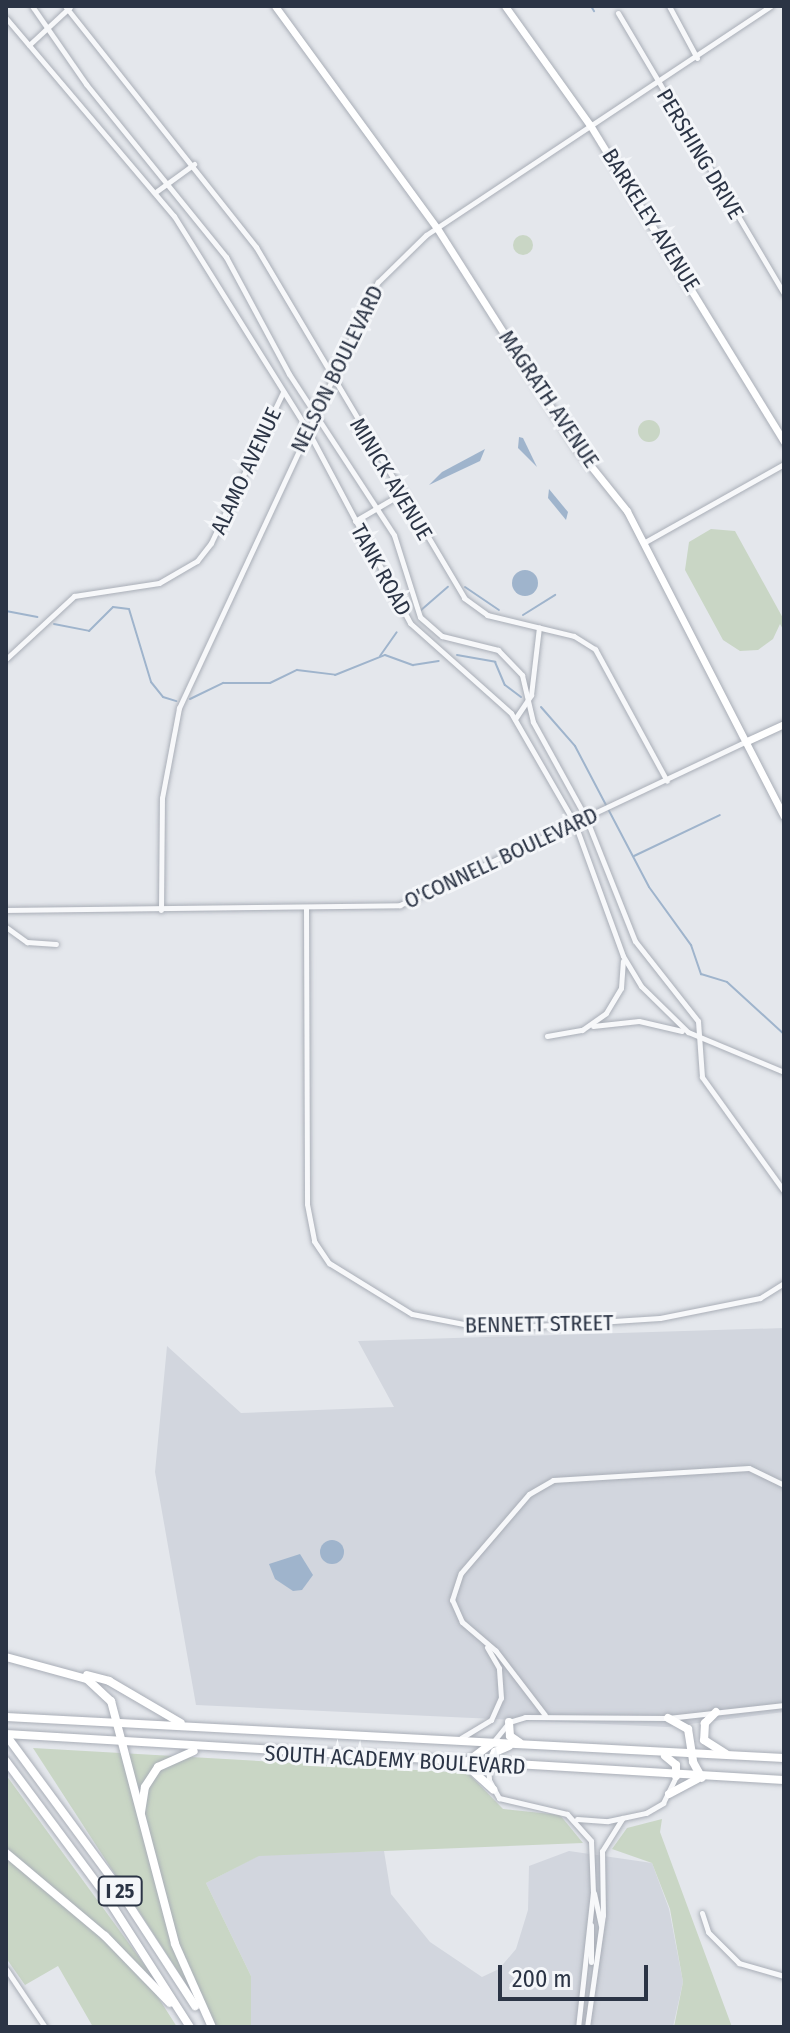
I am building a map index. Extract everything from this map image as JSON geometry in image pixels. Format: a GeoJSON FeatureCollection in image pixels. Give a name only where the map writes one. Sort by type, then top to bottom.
{"type":"FeatureCollection","features":[{"type":"Feature","properties":{"kind":"highway"},"geometry":{"type":"LineString","coordinates":[[6,1657],[109,1681],[158,1714],[193,1727]]}},
{"type":"Feature","properties":{"kind":"highway"},"geometry":{"type":"LineString","coordinates":[[70,1673],[102,1689],[117,1723],[175,1944],[210,2027]]}},
{"type":"Feature","properties":{"kind":"highway"},"geometry":{"type":"LineString","coordinates":[[716,1712],[705,1723],[704,1740],[734,1757]]}},
{"type":"Feature","properties":{"kind":"highway","name":"SOUTH ACADEMY BOULEVARD"},"geometry":{"type":"LineString","coordinates":[[6,1717],[784,1758]]}},
{"type":"Feature","properties":{"kind":"highway"},"geometry":{"type":"LineString","coordinates":[[668,1718],[690,1734],[692,1755],[702,1778],[669,1794]]}},
{"type":"Feature","properties":{"kind":"highway"},"geometry":{"type":"LineString","coordinates":[[509,1722],[510,1736],[525,1746]]}},
{"type":"Feature","properties":{"kind":"highway","name":"SOUTH ACADEMY BOULEVARD"},"geometry":{"type":"LineString","coordinates":[[6,1734],[210,1749],[702,1778],[784,1780]]}},
{"type":"Feature","properties":{"kind":"highway","name":"I 25"},"geometry":{"type":"LineString","coordinates":[[6,1734],[112,1879],[210,2027]]}},
{"type":"Feature","properties":{"kind":"highway"},"geometry":{"type":"LineString","coordinates":[[676,1776],[673,1761],[666,1754],[684,1747],[690,1734]]}},
{"type":"Feature","properties":{"kind":"highway"},"geometry":{"type":"LineString","coordinates":[[491,1744],[465,1764],[493,1789]]}},
{"type":"Feature","properties":{"kind":"highway"},"geometry":{"type":"LineString","coordinates":[[488,1765],[495,1752],[513,1745]]}},
{"type":"Feature","properties":{"kind":"highway"},"geometry":{"type":"LineString","coordinates":[[141,1821],[143,1793],[158,1767],[178,1754],[210,1749]]}},
{"type":"Feature","properties":{"kind":"highway","name":"I 25"},"geometry":{"type":"LineString","coordinates":[[6,1761],[104,1893],[188,2027]]}},
{"type":"Feature","properties":{"kind":"highway"},"geometry":{"type":"LineString","coordinates":[[6,1853],[136,1965],[188,2027]]}},
{"type":"Feature","properties":{"kind":"main road","name":"MAGRATH AVENUE"},"geometry":{"type":"LineString","coordinates":[[275,6],[437,228],[577,449],[613,490],[645,542],[784,816]]}},
{"type":"Feature","properties":{"kind":"main road","name":"BARKELEY AVENUE"},"geometry":{"type":"LineString","coordinates":[[505,6],[590,125],[784,442]]}},
{"type":"Feature","properties":{"kind":"main road","name":"O'CONNELL BOULEVARD"},"geometry":{"type":"LineString","coordinates":[[747,741],[784,724]]}},
{"type":"Feature","properties":{"kind":"street"},"geometry":{"type":"LineString","coordinates":[[32,6],[226,257],[314,414],[394,535],[420,617],[442,636],[498,650],[522,675],[533,722],[586,818],[635,941],[652,969],[695,1015],[702,1077],[784,1191]]}},
{"type":"Feature","properties":{"kind":"street"},"geometry":{"type":"LineString","coordinates":[[669,6],[697,58]]}},
{"type":"Feature","properties":{"kind":"street","name":"NELSON BOULEVARD"},"geometry":{"type":"LineString","coordinates":[[161,910],[162,798],[176,719],[307,429],[381,277],[437,228],[590,125],[658,85],[771,6]]}},
{"type":"Feature","properties":{"kind":"street"},"geometry":{"type":"LineString","coordinates":[[29,45],[68,7]]}},
{"type":"Feature","properties":{"kind":"street","name":"MINICK AVENUE"},"geometry":{"type":"LineString","coordinates":[[68,7],[256,247],[331,378],[470,605],[493,618],[574,636],[597,652],[667,781]]}},
{"type":"Feature","properties":{"kind":"street","name":"PERSHING DRIVE"},"geometry":{"type":"LineString","coordinates":[[618,13],[784,294]]}},
{"type":"Feature","properties":{"kind":"street","name":"TANK ROAD"},"geometry":{"type":"LineString","coordinates":[[6,18],[157,191],[307,429],[410,623],[496,696],[515,719],[575,824],[623,956],[654,1003],[698,1039],[784,1072]]}},
{"type":"Feature","properties":{"kind":"street"},"geometry":{"type":"LineString","coordinates":[[157,191],[194,164]]}},
{"type":"Feature","properties":{"kind":"street","name":"ALAMO AVENUE"},"geometry":{"type":"LineString","coordinates":[[6,659],[74,596],[159,583],[197,561],[211,543],[283,392]]}},
{"type":"Feature","properties":{"kind":"street"},"geometry":{"type":"LineString","coordinates":[[645,542],[784,464]]}},
{"type":"Feature","properties":{"kind":"street"},"geometry":{"type":"LineString","coordinates":[[355,521],[401,494]]}},
{"type":"Feature","properties":{"kind":"street"},"geometry":{"type":"LineString","coordinates":[[515,719],[529,702],[539,627]]}},
{"type":"Feature","properties":{"kind":"street","name":"O'CONNELL BOULEVARD"},"geometry":{"type":"LineString","coordinates":[[6,910],[400,905],[747,741]]}},
{"type":"Feature","properties":{"kind":"street","name":"BENNETT STREET"},"geometry":{"type":"LineString","coordinates":[[306,908],[308,1214],[315,1245],[334,1268],[412,1314],[490,1329],[660,1318],[760,1298],[784,1283]]}},
{"type":"Feature","properties":{"kind":"street"},"geometry":{"type":"LineString","coordinates":[[6,927],[27,942],[56,944]]}},
{"type":"Feature","properties":{"kind":"street"},"geometry":{"type":"LineString","coordinates":[[589,1027],[616,1000],[623,956]]}},
{"type":"Feature","properties":{"kind":"street"},"geometry":{"type":"LineString","coordinates":[[547,1036],[639,1021],[688,1032]]}},
{"type":"Feature","properties":{"kind":"street"},"geometry":{"type":"LineString","coordinates":[[545,1715],[535,1695],[456,1613],[454,1586],[540,1485],[559,1479],[749,1468],[784,1485]]}},
{"type":"Feature","properties":{"kind":"street"},"geometry":{"type":"LineString","coordinates":[[446,1741],[484,1726],[499,1706],[499,1668],[482,1640]]}},
{"type":"Feature","properties":{"kind":"street"},"geometry":{"type":"LineString","coordinates":[[491,1744],[509,1722],[545,1715],[668,1718],[784,1705]]}},
{"type":"Feature","properties":{"kind":"street"},"geometry":{"type":"LineString","coordinates":[[488,1765],[493,1789],[515,1805],[576,1819],[623,1818],[654,1809],[669,1794],[676,1776]]}},
{"type":"Feature","properties":{"kind":"street"},"geometry":{"type":"LineString","coordinates":[[592,1967],[601,1926],[602,1851],[623,1818]]}},
{"type":"Feature","properties":{"kind":"street"},"geometry":{"type":"LineString","coordinates":[[576,1819],[591,1841],[593,1892],[578,2027]]}},
{"type":"Feature","properties":{"kind":"street"},"geometry":{"type":"LineString","coordinates":[[593,1892],[601,1926]]}},
{"type":"Feature","properties":{"kind":"street"},"geometry":{"type":"LineString","coordinates":[[702,1913],[708,1932],[723,1951],[757,1971],[784,1976]]}},
{"type":"Feature","properties":{"kind":"street"},"geometry":{"type":"LineString","coordinates":[[587,2027],[592,1967],[590,1924]]}},
{"type":"Feature","properties":{"kind":"street"},"geometry":{"type":"LineString","coordinates":[[6,1969],[45,2027]]}},
{"type":"Feature","properties":{"kind":"shaded area"},"geometry":{"type":"Polygon","coordinates":[[[784,1328],[784,1712],[667,1727],[196,1705],[155,1472],[167,1346],[241,1413],[394,1407],[358,1341],[784,1328]]]}},
{"type":"Feature","properties":{"kind":"shaded area"},"geometry":{"type":"Polygon","coordinates":[[[384,1851],[391,1894],[430,1942],[482,1977],[499,1969],[516,1949],[528,1910],[529,1866],[569,1851],[652,1863],[669,1909],[683,1982],[673,2027],[251,2027],[251,1976],[206,1883],[260,1855],[384,1851]]]}},
{"type":"Feature","properties":{"kind":"green space"},"geometry":{"type":"Polygon","coordinates":[[[523,235],[530,238],[533,245],[530,252],[523,255],[516,252],[513,245],[516,238],[523,235]]]}},
{"type":"Feature","properties":{"kind":"green space"},"geometry":{"type":"Polygon","coordinates":[[[649,420],[660,431],[649,442],[638,431],[649,420]]]}},
{"type":"Feature","properties":{"kind":"green space"},"geometry":{"type":"Polygon","coordinates":[[[711,529],[735,531],[784,620],[784,631],[780,624],[773,639],[758,650],[740,651],[723,640],[685,570],[689,542],[711,529]]]}},
{"type":"Feature","properties":{"kind":"green space"},"geometry":{"type":"Polygon","coordinates":[[[33,1748],[468,1773],[503,1809],[560,1815],[583,1843],[259,1856],[206,1883],[251,1976],[251,2027],[214,2027],[33,1748]]]}},
{"type":"Feature","properties":{"kind":"green space"},"geometry":{"type":"Polygon","coordinates":[[[6,1775],[152,1975],[156,1994],[177,2027],[93,2027],[58,1966],[25,1985],[6,1958],[6,1775]]]}},
{"type":"Feature","properties":{"kind":"green space"},"geometry":{"type":"Polygon","coordinates":[[[662,1819],[660,1832],[732,2027],[674,2027],[683,1982],[670,1909],[652,1863],[612,1849],[627,1828],[662,1819]]]}},
{"type":"Feature","properties":{"kind":"water"},"geometry":{"type":"Polygon","coordinates":[[[519,437],[523,438],[537,467],[518,448],[519,437]]]}},
{"type":"Feature","properties":{"kind":"water"},"geometry":{"type":"Polygon","coordinates":[[[485,449],[480,461],[429,485],[442,472],[485,449]]]}},
{"type":"Feature","properties":{"kind":"water"},"geometry":{"type":"Polygon","coordinates":[[[549,489],[568,512],[566,520],[548,498],[549,489]]]}},
{"type":"Feature","properties":{"kind":"water"},"geometry":{"type":"Polygon","coordinates":[[[525,570],[534,574],[538,583],[534,592],[525,596],[516,592],[512,583],[516,574],[525,570]]]}},
{"type":"Feature","properties":{"kind":"water"},"geometry":{"type":"Polygon","coordinates":[[[332,1540],[341,1543],[344,1552],[341,1561],[332,1564],[323,1561],[320,1552],[323,1543],[332,1540]]]}},
{"type":"Feature","properties":{"kind":"water"},"geometry":{"type":"Polygon","coordinates":[[[300,1554],[313,1575],[302,1590],[293,1591],[275,1579],[269,1564],[300,1554]]]}},
{"type":"Feature","properties":{"kind":"waterway"},"geometry":{"type":"LineString","coordinates":[[591,6],[594,11]]}},
{"type":"Feature","properties":{"kind":"waterway"},"geometry":{"type":"LineString","coordinates":[[420,611],[448,587]]}},
{"type":"Feature","properties":{"kind":"waterway"},"geometry":{"type":"LineString","coordinates":[[465,587],[499,610]]}},
{"type":"Feature","properties":{"kind":"waterway"},"geometry":{"type":"LineString","coordinates":[[523,615],[555,595]]}},
{"type":"Feature","properties":{"kind":"waterway"},"geometry":{"type":"LineString","coordinates":[[54,624],[89,631],[113,607],[129,609],[151,682],[163,697],[176,701]]}},
{"type":"Feature","properties":{"kind":"waterway"},"geometry":{"type":"LineString","coordinates":[[6,611],[37,617]]}},
{"type":"Feature","properties":{"kind":"waterway"},"geometry":{"type":"LineString","coordinates":[[380,656],[397,632]]}},
{"type":"Feature","properties":{"kind":"waterway"},"geometry":{"type":"LineString","coordinates":[[190,699],[223,683],[270,683],[297,670],[335,675],[385,655],[413,665],[439,661]]}},
{"type":"Feature","properties":{"kind":"waterway"},"geometry":{"type":"LineString","coordinates":[[457,655],[495,662],[505,685],[521,697]]}},
{"type":"Feature","properties":{"kind":"waterway"},"geometry":{"type":"LineString","coordinates":[[541,707],[575,746],[649,887],[691,945],[701,974],[727,982],[784,1034]]}},
{"type":"Feature","properties":{"kind":"waterway"},"geometry":{"type":"LineString","coordinates":[[634,856],[720,815]]}}]}
